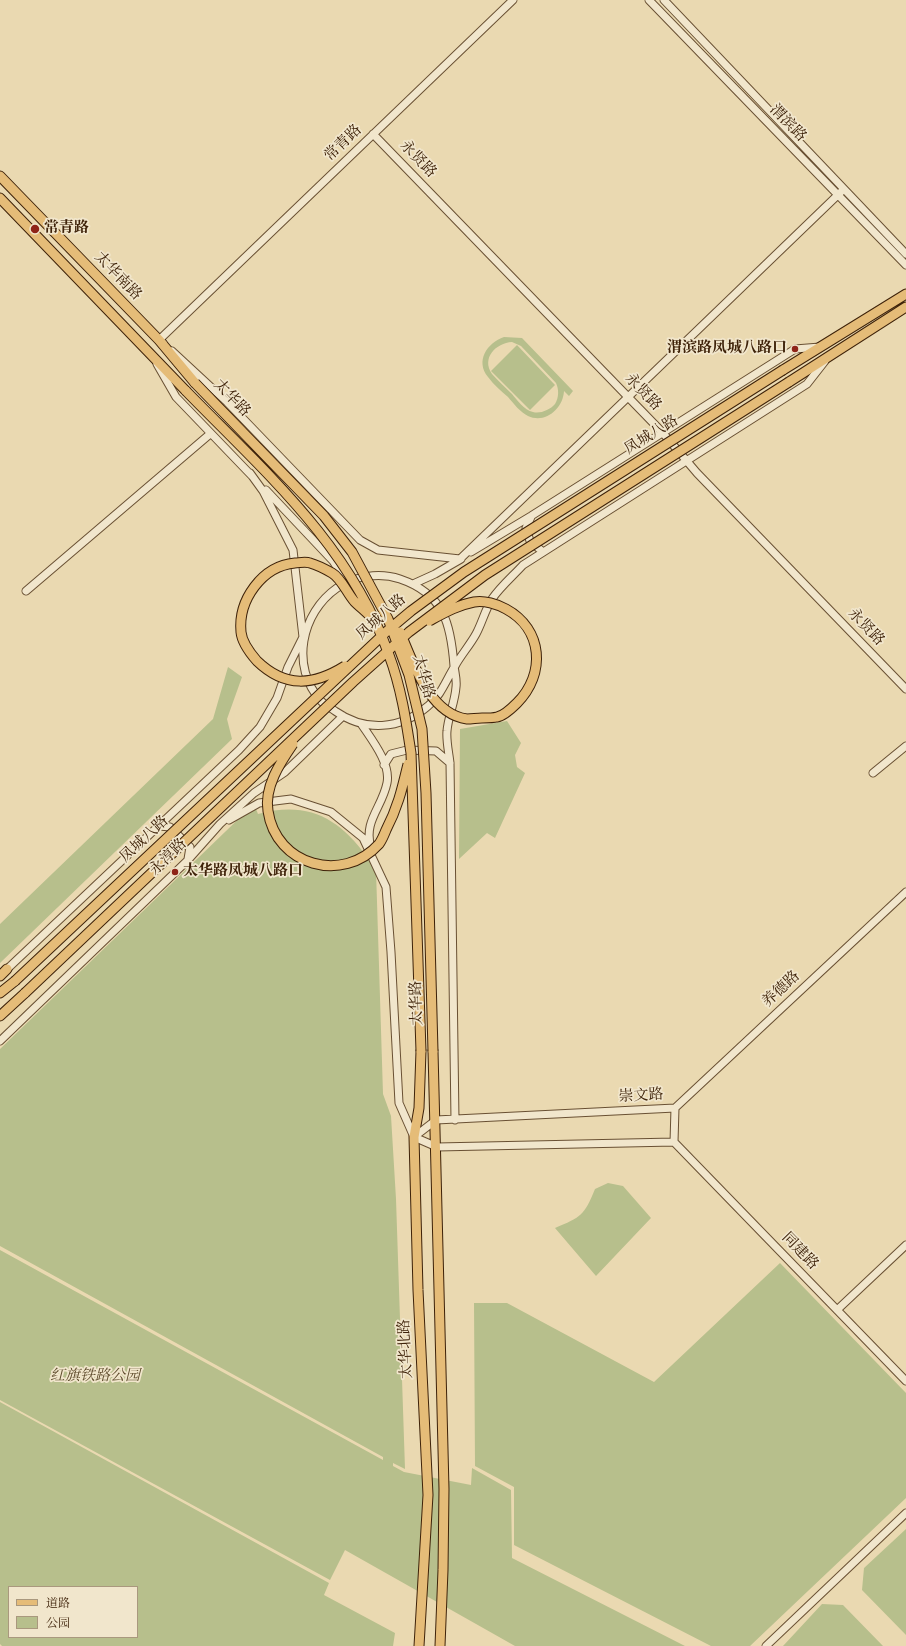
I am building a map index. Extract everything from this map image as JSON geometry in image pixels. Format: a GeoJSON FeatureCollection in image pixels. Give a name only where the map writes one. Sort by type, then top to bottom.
{"type":"FeatureCollection","features":[{"type":"Feature","properties":{"kind":"main road","name":"太华南路"},"geometry":{"type":"LineString","coordinates":[[0,176],[159,340],[195,383]]}},
{"type":"Feature","properties":{"kind":"main road","name":"太华南路"},"geometry":{"type":"LineString","coordinates":[[0,198],[186,390]]}},
{"type":"Feature","properties":{"kind":"main road","name":"凤城八路"},"geometry":{"type":"LineString","coordinates":[[0,993],[15,981],[363,654],[412,610],[464,572],[906,294]]}},
{"type":"Feature","properties":{"kind":"main road","name":"凤城八路"},"geometry":{"type":"LineString","coordinates":[[0,1016],[305,727],[409,632],[485,575],[827,359],[906,307]]}},
{"type":"Feature","properties":{"kind":"main road","name":"太华路"},"geometry":{"type":"LineString","coordinates":[[195,383],[324,516],[352,552],[378,597],[409,675],[422,729],[426,801],[436,1120]]}},
{"type":"Feature","properties":{"kind":"main road","name":"太华路"},"geometry":{"type":"LineString","coordinates":[[186,390],[287,495],[322,534],[353,577],[376,621],[390,656],[403,705],[411,753],[421,1052]]}},
{"type":"Feature","properties":{"kind":"main road"},"geometry":{"type":"LineString","coordinates":[[363,654],[334,672],[316,679],[298,682],[285,679],[268,671],[249,653],[241,633],[242,610],[252,588],[266,575],[282,565],[309,562],[334,574],[354,601],[376,621]]}},
{"type":"Feature","properties":{"kind":"main road"},"geometry":{"type":"LineString","coordinates":[[378,597],[392,614],[426,690],[444,710],[466,719],[499,717],[513,707],[525,695],[535,672],[537,655],[534,640],[527,627],[514,614],[496,604],[475,602],[451,609],[409,632]]}},
{"type":"Feature","properties":{"kind":"main road"},"geometry":{"type":"LineString","coordinates":[[305,727],[280,762],[270,787],[267,810],[271,825],[280,842],[297,857],[327,866],[344,865],[360,860],[380,843],[398,807],[411,753]]}},
{"type":"Feature","properties":{"kind":"main road","name":"太华北路"},"geometry":{"type":"LineString","coordinates":[[419,1646],[428,1495],[418,1290],[414,1137],[419,1108],[421,1052]]}},
{"type":"Feature","properties":{"kind":"main road"},"geometry":{"type":"LineString","coordinates":[[436,1120],[438,1286],[444,1489],[440,1646]]}},
{"type":"Feature","properties":{"kind":"street","name":"常青路"},"geometry":{"type":"LineString","coordinates":[[159,340],[513,0]]}},
{"type":"Feature","properties":{"kind":"street","name":"渭滨路"},"geometry":{"type":"LineString","coordinates":[[649,0],[906,265]]}},
{"type":"Feature","properties":{"kind":"street","name":"渭滨路"},"geometry":{"type":"LineString","coordinates":[[664,0],[906,254]]}},
{"type":"Feature","properties":{"kind":"street","name":"永贤路"},"geometry":{"type":"LineString","coordinates":[[373,134],[662,432],[697,473],[906,690]]}},
{"type":"Feature","properties":{"kind":"street"},"geometry":{"type":"LineString","coordinates":[[159,340],[189,365],[360,540],[378,550],[460,559],[844,189]]}},
{"type":"Feature","properties":{"kind":"street","name":"凤城八路"},"geometry":{"type":"LineString","coordinates":[[413,584],[435,574],[531,516],[795,349],[822,346]]}},
{"type":"Feature","properties":{"kind":"street"},"geometry":{"type":"LineString","coordinates":[[148,350],[176,397],[210,434],[250,473],[332,561],[346,582]]}},
{"type":"Feature","properties":{"kind":"street","name":"凤城八路"},"geometry":{"type":"LineString","coordinates":[[362,725],[386,726],[409,719],[429,706],[444,687],[454,666],[476,634],[492,599],[522,565],[807,384],[827,359]]}},
{"type":"Feature","properties":{"kind":"street"},"geometry":{"type":"LineString","coordinates":[[26,591],[210,434]]}},
{"type":"Feature","properties":{"kind":"street"},"geometry":{"type":"LineString","coordinates":[[250,473],[263,491],[293,550],[298,582],[298,604],[304,637],[303,660],[309,682],[322,701],[350,721],[362,725],[382,754],[387,782],[380,803],[370,820],[369,834],[369,841],[376,864]]}},
{"type":"Feature","properties":{"kind":"street"},"geometry":{"type":"LineString","coordinates":[[531,516],[526,528],[530,541],[543,552]]}},
{"type":"Feature","properties":{"kind":"street"},"geometry":{"type":"LineString","coordinates":[[304,637],[312,614],[326,595],[346,582],[368,576],[392,576],[413,584],[433,598],[446,618],[453,641],[456,687],[446,733],[450,763],[455,1120]]}},
{"type":"Feature","properties":{"kind":"street","name":"永淳路"},"geometry":{"type":"LineString","coordinates":[[2,974],[239,750],[260,727],[276,698],[288,667],[304,637]]}},
{"type":"Feature","properties":{"kind":"street","name":"永淳路"},"geometry":{"type":"LineString","coordinates":[[0,1041],[188,860],[220,824],[254,793],[285,772],[343,716]]}},
{"type":"Feature","properties":{"kind":"street"},"geometry":{"type":"LineString","coordinates":[[873,773],[906,746]]}},
{"type":"Feature","properties":{"kind":"street"},"geometry":{"type":"LineString","coordinates":[[384,765],[391,754],[407,750],[436,751],[450,763]]}},
{"type":"Feature","properties":{"kind":"street"},"geometry":{"type":"LineString","coordinates":[[220,824],[259,803],[291,799],[331,812],[363,838],[386,887],[399,1104],[414,1137],[437,1147],[674,1142]]}},
{"type":"Feature","properties":{"kind":"street"},"geometry":{"type":"LineString","coordinates":[[159,826],[170,827],[190,847],[188,860]]}},
{"type":"Feature","properties":{"kind":"street","name":"养德路"},"geometry":{"type":"LineString","coordinates":[[676,1108],[906,892]]}},
{"type":"Feature","properties":{"kind":"street","name":"崇文路"},"geometry":{"type":"LineString","coordinates":[[436,1120],[676,1108],[674,1142]]}},
{"type":"Feature","properties":{"kind":"street"},"geometry":{"type":"LineString","coordinates":[[414,1137],[436,1120]]}},
{"type":"Feature","properties":{"kind":"street","name":"同建路"},"geometry":{"type":"LineString","coordinates":[[674,1142],[906,1381]]}},
{"type":"Feature","properties":{"kind":"street"},"geometry":{"type":"LineString","coordinates":[[838,1310],[906,1245]]}},
{"type":"Feature","properties":{"kind":"street"},"geometry":{"type":"LineString","coordinates":[[766,1646],[906,1513]]}},
{"type":"Feature","properties":{"kind":"green space"},"geometry":{"type":"Polygon","coordinates":[[[504,337],[522,338],[573,391],[569,396],[564,391],[560,404],[552,413],[541,418],[528,416],[520,410],[488,377],[484,371],[483,359],[488,348],[504,337]],[[512,342],[496,348],[489,357],[489,368],[494,377],[524,407],[533,412],[545,411],[556,402],[558,394],[557,385],[521,346],[512,342]]]}},
{"type":"Feature","properties":{"kind":"green space"},"geometry":{"type":"Polygon","coordinates":[[[517,345],[555,385],[530,410],[491,371],[517,345]]]}},
{"type":"Feature","properties":{"kind":"green space"},"geometry":{"type":"Polygon","coordinates":[[[228,667],[242,677],[227,719],[232,739],[0,963],[0,924],[213,719],[228,667]]]}},
{"type":"Feature","properties":{"kind":"green space"},"geometry":{"type":"Polygon","coordinates":[[[507,721],[521,743],[515,755],[517,767],[525,773],[495,838],[487,833],[459,859],[460,729],[507,721]]]}},
{"type":"Feature","properties":{"kind":"green space","name":"红旗铁路公园"},"geometry":{"type":"Polygon","coordinates":[[[254,804],[258,814],[276,810],[306,811],[333,822],[356,843],[367,857],[368,856],[376,870],[383,1094],[391,1116],[396,1199],[405,1469],[393,1463],[393,1466],[404,1472],[471,1485],[472,1468],[511,1490],[512,1558],[685,1646],[515,1646],[345,1550],[330,1580],[0,1400],[0,1250],[383,1460],[383,1457],[0,1246],[0,1049],[254,804]]]}},
{"type":"Feature","properties":{"kind":"green space"},"geometry":{"type":"Polygon","coordinates":[[[608,1183],[623,1186],[651,1218],[596,1276],[555,1228],[571,1221],[581,1214],[588,1205],[595,1189],[608,1183]]]}},
{"type":"Feature","properties":{"kind":"green space"},"geometry":{"type":"Polygon","coordinates":[[[780,1263],[906,1393],[906,1498],[750,1646],[711,1646],[514,1545],[514,1487],[475,1466],[474,1303],[507,1303],[654,1382],[780,1263]]]}},
{"type":"Feature","properties":{"kind":"green space"},"geometry":{"type":"Polygon","coordinates":[[[0,1402],[329,1583],[324,1595],[395,1633],[393,1646],[2,1646],[0,1644],[0,1402]]]}},
{"type":"Feature","properties":{"kind":"green space"},"geometry":{"type":"Polygon","coordinates":[[[906,1529],[906,1635],[862,1590],[864,1568],[906,1529]]]}},
{"type":"Feature","properties":{"kind":"green space"},"geometry":{"type":"Polygon","coordinates":[[[822,1604],[843,1605],[883,1646],[783,1646],[822,1604]]]}},
{"type":"Feature","properties":{"kind":"place","name":"常青路"},"geometry":{"type":"Point","coordinates":[35,229]}},
{"type":"Feature","properties":{"kind":"place","name":"渭滨路凤城八路口"},"geometry":{"type":"Point","coordinates":[795,349]}},
{"type":"Feature","properties":{"kind":"place","name":"太华路凤城八路口"},"geometry":{"type":"Point","coordinates":[175,872]}}]}
